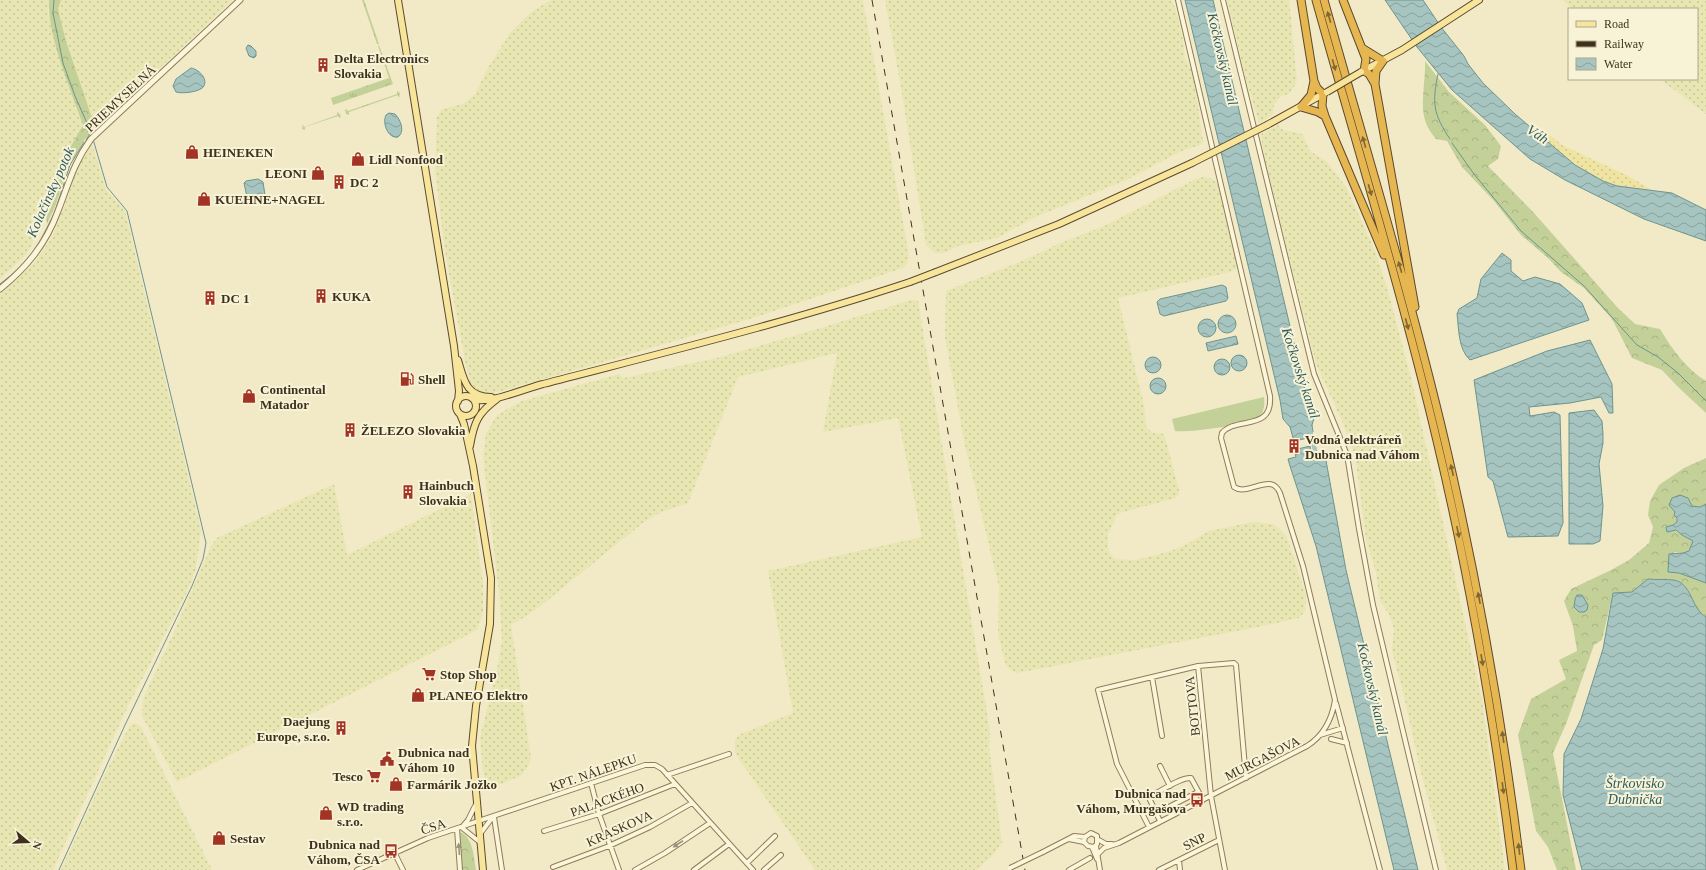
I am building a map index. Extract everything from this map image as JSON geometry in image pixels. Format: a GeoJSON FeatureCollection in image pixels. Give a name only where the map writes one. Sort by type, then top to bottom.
{"type":"FeatureCollection","features":[{"type":"Feature","properties":{"kind":"highway"},"geometry":{"type":"LineString","coordinates":[[1301,0],[1314,81],[1317,88],[1325,93],[1322,106],[1325,116],[1397,287]]}},
{"type":"Feature","properties":{"kind":"highway"},"geometry":{"type":"LineString","coordinates":[[1316,0],[1397,287],[1437,440],[1468,583],[1490,707],[1513,870]]}},
{"type":"Feature","properties":{"kind":"highway"},"geometry":{"type":"LineString","coordinates":[[1324,0],[1417,331],[1448,455],[1477,590],[1499,713],[1521,870]]}},
{"type":"Feature","properties":{"kind":"highway"},"geometry":{"type":"LineString","coordinates":[[1343,0],[1366,60],[1362,72],[1369,74],[1375,84]]}},
{"type":"Feature","properties":{"kind":"highway"},"geometry":{"type":"LineString","coordinates":[[1362,48],[1384,60],[1376,71],[1375,84],[1418,319],[1417,331]]}},
{"type":"Feature","properties":{"kind":"highway"},"geometry":{"type":"LineString","coordinates":[[1314,81],[1311,95],[1300,107],[1318,112],[1325,116]]}},
{"type":"Feature","properties":{"kind":"main road"},"geometry":{"type":"LineString","coordinates":[[398,0],[454,346],[459,391],[457,407],[464,424],[470,451],[491,578],[490,624],[472,739],[472,761],[483,870]]}},
{"type":"Feature","properties":{"kind":"main road"},"geometry":{"type":"LineString","coordinates":[[458,401],[463,397],[483,401],[501,397],[542,384],[742,332],[910,282],[936,272],[1072,218],[1192,163],[1300,107],[1384,60],[1434,30],[1479,0]]}},
{"type":"Feature","properties":{"kind":"main road"},"geometry":{"type":"LineString","coordinates":[[454,346],[466,384],[470,389],[476,394],[482,396],[501,397]]}},
{"type":"Feature","properties":{"kind":"main road"},"geometry":{"type":"LineString","coordinates":[[457,371],[463,389],[476,405],[468,424],[468,442]]}},
{"type":"Feature","properties":{"kind":"main road"},"geometry":{"type":"LineString","coordinates":[[460,414],[465,416],[473,413],[480,406],[501,397]]}},
{"type":"Feature","properties":{"kind":"main road"},"geometry":{"type":"LineString","coordinates":[[470,451],[473,429],[477,419],[482,411],[501,397]]}},
{"type":"Feature","properties":{"kind":"street","name":"PRIEMYSELNÁ"},"geometry":{"type":"LineString","coordinates":[[0,288],[25,267],[37,251],[58,211],[75,163],[93,137],[240,0]]}},
{"type":"Feature","properties":{"kind":"street"},"geometry":{"type":"LineString","coordinates":[[1178,0],[1270,396],[1269,408],[1262,418],[1256,421],[1227,428],[1222,433],[1221,438],[1234,487],[1240,489],[1266,484],[1274,485],[1280,493],[1303,566],[1335,700],[1380,870]]}},
{"type":"Feature","properties":{"kind":"street"},"geometry":{"type":"LineString","coordinates":[[1223,0],[1314,374],[1347,455],[1357,521],[1374,605],[1436,870]]}},
{"type":"Feature","properties":{"kind":"street","name":"BOTTOVA"},"geometry":{"type":"LineString","coordinates":[[1224,870],[1211,796],[1198,666],[1231,662],[1236,665],[1246,778]]}},
{"type":"Feature","properties":{"kind":"street"},"geometry":{"type":"LineString","coordinates":[[1149,827],[1117,764],[1098,690],[1198,666]]}},
{"type":"Feature","properties":{"kind":"street"},"geometry":{"type":"LineString","coordinates":[[1152,677],[1162,736]]}},
{"type":"Feature","properties":{"kind":"street","name":"MURGAŠOVA"},"geometry":{"type":"LineString","coordinates":[[1098,854],[1104,848],[1119,843],[1303,749],[1319,736],[1329,720],[1335,700]]}},
{"type":"Feature","properties":{"kind":"street"},"geometry":{"type":"LineString","coordinates":[[1319,736],[1343,728]]}},
{"type":"Feature","properties":{"kind":"street"},"geometry":{"type":"LineString","coordinates":[[1331,739],[1347,743]]}},
{"type":"Feature","properties":{"kind":"street"},"geometry":{"type":"LineString","coordinates":[[667,775],[729,754]]}},
{"type":"Feature","properties":{"kind":"street","name":"KPT. NÁLEPKU"},"geometry":{"type":"LineString","coordinates":[[478,822],[645,764],[655,765],[667,775],[751,869]]}},
{"type":"Feature","properties":{"kind":"street"},"geometry":{"type":"LineString","coordinates":[[1160,766],[1170,786]]}},
{"type":"Feature","properties":{"kind":"street"},"geometry":{"type":"LineString","coordinates":[[1160,821],[1150,800],[1152,796],[1170,786],[1191,778],[1203,800]]}},
{"type":"Feature","properties":{"kind":"street"},"geometry":{"type":"LineString","coordinates":[[591,783],[609,846],[619,870]]}},
{"type":"Feature","properties":{"kind":"street","name":"PALACKÉHO"},"geometry":{"type":"LineString","coordinates":[[544,831],[599,814],[675,784]]}},
{"type":"Feature","properties":{"kind":"street"},"geometry":{"type":"LineString","coordinates":[[1157,813],[1198,792]]}},
{"type":"Feature","properties":{"kind":"street"},"geometry":{"type":"LineString","coordinates":[[460,870],[459,828],[468,820],[477,803]]}},
{"type":"Feature","properties":{"kind":"street","name":"KRASKOVA"},"geometry":{"type":"LineString","coordinates":[[553,867],[609,846],[650,827],[692,803]]}},
{"type":"Feature","properties":{"kind":"street"},"geometry":{"type":"LineString","coordinates":[[480,835],[494,817]]}},
{"type":"Feature","properties":{"kind":"street"},"geometry":{"type":"LineString","coordinates":[[494,817],[502,870]]}},
{"type":"Feature","properties":{"kind":"street","name":"ČSA"},"geometry":{"type":"LineString","coordinates":[[357,870],[422,840],[478,822]]}},
{"type":"Feature","properties":{"kind":"street"},"geometry":{"type":"LineString","coordinates":[[635,870],[665,853],[710,823]]}},
{"type":"Feature","properties":{"kind":"street"},"geometry":{"type":"LineString","coordinates":[[459,828],[480,843]]}},
{"type":"Feature","properties":{"kind":"street"},"geometry":{"type":"LineString","coordinates":[[1085,839],[1089,834],[1093,833],[1098,836],[1099,840],[1110,845],[1119,843]]}},
{"type":"Feature","properties":{"kind":"street"},"geometry":{"type":"LineString","coordinates":[[747,863],[775,836]]}},
{"type":"Feature","properties":{"kind":"street"},"geometry":{"type":"LineString","coordinates":[[1008,869],[1074,836],[1085,839]]}},
{"type":"Feature","properties":{"kind":"street"},"geometry":{"type":"LineString","coordinates":[[1085,839],[1088,846],[1104,848]]}},
{"type":"Feature","properties":{"kind":"street"},"geometry":{"type":"LineString","coordinates":[[1099,840],[1095,846],[1100,870]]}},
{"type":"Feature","properties":{"kind":"street","name":"SNP"},"geometry":{"type":"LineString","coordinates":[[1159,870],[1219,840]]}},
{"type":"Feature","properties":{"kind":"street"},"geometry":{"type":"LineString","coordinates":[[694,870],[729,844]]}},
{"type":"Feature","properties":{"kind":"street"},"geometry":{"type":"LineString","coordinates":[[1095,846],[1098,854],[1098,861]]}},
{"type":"Feature","properties":{"kind":"street"},"geometry":{"type":"LineString","coordinates":[[394,852],[403,870]]}},
{"type":"Feature","properties":{"kind":"street"},"geometry":{"type":"LineString","coordinates":[[764,870],[781,855]]}},
{"type":"Feature","properties":{"kind":"street"},"geometry":{"type":"LineString","coordinates":[[1069,870],[1090,858]]}},
{"type":"Feature","properties":{"kind":"street","name":"SNP"},"geometry":{"type":"LineString","coordinates":[[1179,860],[1180,870]]}},
{"type":"Feature","properties":{"kind":"shaded area"},"geometry":{"type":"Polygon","coordinates":[[[0,0],[49,0],[48,13],[61,61],[83,125],[64,158],[56,195],[27,254],[0,279],[0,0]]]}},
{"type":"Feature","properties":{"kind":"shaded area"},"geometry":{"type":"Polygon","coordinates":[[[61,0],[233,0],[105,119],[91,115],[66,41],[58,9],[61,0]]]}},
{"type":"Feature","properties":{"kind":"shaded area"},"geometry":{"type":"Polygon","coordinates":[[[551,0],[863,0],[909,256],[907,263],[903,268],[753,318],[494,393],[486,393],[477,390],[470,382],[465,361],[445,251],[435,170],[437,117],[442,109],[463,104],[475,94],[488,68],[510,33],[531,12],[551,0]]]}},
{"type":"Feature","properties":{"kind":"shaded area"},"geometry":{"type":"Polygon","coordinates":[[[885,0],[1171,0],[1176,10],[1183,40],[1185,58],[1191,70],[1195,86],[1203,142],[1200,145],[1182,151],[1124,181],[1033,218],[997,238],[958,246],[944,253],[935,253],[926,245],[902,93],[885,0]]]}},
{"type":"Feature","properties":{"kind":"shaded area"},"geometry":{"type":"Polygon","coordinates":[[[1227,0],[1289,0],[1297,81],[1290,93],[1280,97],[1274,105],[1273,115],[1259,123],[1247,83],[1227,0]]]}},
{"type":"Feature","properties":{"kind":"shaded area"},"geometry":{"type":"Polygon","coordinates":[[[1563,0],[1706,0],[1706,114],[1661,80],[1698,80],[1698,8],[1571,8],[1563,0]]]}},
{"type":"Feature","properties":{"kind":"shaded area"},"geometry":{"type":"Polygon","coordinates":[[[1278,125],[1283,130],[1300,133],[1303,135],[1310,151],[1327,162],[1346,187],[1376,253],[1388,291],[1412,382],[1482,700],[1505,870],[1447,870],[1421,773],[1403,692],[1392,651],[1394,629],[1389,614],[1380,601],[1376,573],[1366,539],[1355,455],[1342,421],[1316,364],[1264,156],[1261,134],[1278,125]]]}},
{"type":"Feature","properties":{"kind":"shaded area"},"geometry":{"type":"Polygon","coordinates":[[[92,144],[106,189],[125,211],[201,530],[196,569],[186,594],[127,708],[53,870],[0,870],[0,294],[33,264],[52,238],[78,164],[92,144]]]}},
{"type":"Feature","properties":{"kind":"shaded area"},"geometry":{"type":"Polygon","coordinates":[[[1204,177],[1212,179],[1217,183],[1238,264],[1237,268],[1230,272],[1118,298],[1144,405],[1146,427],[1153,433],[1164,434],[1179,494],[1175,498],[1120,513],[1116,516],[1108,535],[1108,546],[1110,554],[1115,559],[1136,560],[1171,551],[1187,544],[1209,531],[1253,522],[1272,524],[1278,527],[1287,537],[1306,596],[1305,611],[1299,618],[1268,625],[1017,673],[1009,669],[1005,662],[998,635],[999,587],[964,441],[945,337],[946,291],[1020,262],[1065,241],[1102,227],[1196,179],[1204,177]]]}},
{"type":"Feature","properties":{"kind":"shaded area"},"geometry":{"type":"Polygon","coordinates":[[[911,300],[918,301],[990,731],[989,747],[1002,842],[994,854],[977,870],[815,870],[735,753],[735,739],[741,734],[793,713],[768,571],[922,537],[898,418],[823,432],[837,353],[738,377],[688,503],[661,512],[644,522],[533,612],[511,625],[531,758],[522,775],[502,784],[495,784],[485,779],[480,737],[497,670],[502,641],[499,592],[483,457],[486,434],[497,415],[522,401],[619,374],[624,378],[717,358],[911,300]]]}},
{"type":"Feature","properties":{"kind":"shaded area"},"geometry":{"type":"Polygon","coordinates":[[[334,484],[347,555],[471,494],[483,583],[483,613],[477,630],[177,782],[142,716],[143,699],[211,546],[217,538],[334,484]]]}},
{"type":"Feature","properties":{"kind":"shaded area"},"geometry":{"type":"Polygon","coordinates":[[[134,723],[140,725],[212,870],[61,870],[104,776],[130,725],[134,723]]]}},
{"type":"Feature","properties":{"kind":"green space"},"geometry":{"type":"Polygon","coordinates":[[[49,0],[61,0],[58,9],[66,41],[91,115],[96,118],[105,119],[85,139],[66,172],[56,204],[47,224],[46,216],[56,195],[64,158],[83,125],[66,80],[56,46],[49,14],[49,0]]]}},
{"type":"Feature","properties":{"kind":"green space"},"geometry":{"type":"Polygon","coordinates":[[[362,0],[364,0],[379,44],[377,44],[362,0]]]}},
{"type":"Feature","properties":{"kind":"green space"},"geometry":{"type":"Polygon","coordinates":[[[379,45],[393,84],[333,105],[331,98],[389,78],[378,46],[379,45]]]}},
{"type":"Feature","properties":{"kind":"green space"},"geometry":{"type":"Polygon","coordinates":[[[1425,61],[1449,92],[1485,125],[1501,146],[1498,159],[1488,166],[1534,213],[1617,307],[1635,324],[1660,329],[1680,358],[1706,381],[1706,413],[1662,370],[1632,358],[1612,319],[1584,288],[1561,272],[1548,258],[1521,235],[1494,201],[1462,167],[1447,141],[1436,139],[1426,123],[1423,109],[1425,61]]]}},
{"type":"Feature","properties":{"kind":"green space"},"geometry":{"type":"Polygon","coordinates":[[[397,91],[400,93],[399,98],[398,95],[349,112],[349,115],[346,114],[346,109],[348,111],[397,94],[397,91]]]}},
{"type":"Feature","properties":{"kind":"green space"},"geometry":{"type":"Polygon","coordinates":[[[337,112],[341,117],[339,118],[338,116],[305,127],[305,130],[302,129],[303,124],[304,127],[337,115],[337,112]]]}},
{"type":"Feature","properties":{"kind":"green space"},"geometry":{"type":"Polygon","coordinates":[[[1264,397],[1263,410],[1261,415],[1256,419],[1240,424],[1216,428],[1175,431],[1172,419],[1264,397]]]}},
{"type":"Feature","properties":{"kind":"green space"},"geometry":{"type":"Polygon","coordinates":[[[1706,458],[1706,504],[1700,507],[1691,506],[1688,498],[1675,512],[1677,522],[1666,527],[1693,541],[1689,551],[1683,553],[1674,552],[1668,572],[1679,573],[1706,583],[1706,617],[1697,608],[1688,590],[1679,582],[1673,580],[1648,579],[1632,592],[1613,593],[1602,640],[1594,645],[1566,724],[1553,753],[1576,870],[1557,870],[1548,847],[1536,831],[1518,735],[1531,699],[1566,679],[1559,660],[1577,651],[1573,626],[1564,601],[1571,589],[1629,560],[1649,543],[1653,527],[1648,515],[1650,501],[1659,485],[1684,468],[1706,458]]]}},
{"type":"Feature","properties":{"kind":"green space"},"geometry":{"type":"Polygon","coordinates":[[[459,832],[464,834],[470,842],[476,870],[461,870],[459,832]]]}},
{"type":"Feature","properties":{"kind":"sand"},"geometry":{"type":"Polygon","coordinates":[[[1543,130],[1562,145],[1628,176],[1652,190],[1633,189],[1619,186],[1594,176],[1574,164],[1538,134],[1543,130]]]}},
{"type":"Feature","properties":{"kind":"water"},"geometry":{"type":"Polygon","coordinates":[[[1185,0],[1213,0],[1306,394],[1315,415],[1312,425],[1313,432],[1308,433],[1308,438],[1294,441],[1290,427],[1283,419],[1280,400],[1185,0]]]}},
{"type":"Feature","properties":{"kind":"water","name":"Váh"},"geometry":{"type":"Polygon","coordinates":[[[1385,0],[1423,0],[1441,27],[1483,83],[1515,114],[1575,165],[1603,181],[1617,186],[1672,193],[1706,210],[1706,241],[1644,219],[1565,180],[1530,159],[1452,90],[1417,47],[1385,0]]]}},
{"type":"Feature","properties":{"kind":"water"},"geometry":{"type":"Polygon","coordinates":[[[248,45],[256,51],[256,56],[254,58],[249,56],[246,48],[248,45]]]}},
{"type":"Feature","properties":{"kind":"water"},"geometry":{"type":"Polygon","coordinates":[[[191,68],[202,74],[205,80],[204,86],[199,90],[191,92],[176,92],[173,86],[176,79],[191,68]]]}},
{"type":"Feature","properties":{"kind":"water"},"geometry":{"type":"Polygon","coordinates":[[[389,113],[395,114],[399,119],[402,129],[398,137],[391,136],[385,126],[385,118],[389,113]]]}},
{"type":"Feature","properties":{"kind":"water"},"geometry":{"type":"Polygon","coordinates":[[[258,179],[263,182],[265,195],[262,199],[250,201],[247,197],[244,183],[246,181],[258,179]]]}},
{"type":"Feature","properties":{"kind":"water"},"geometry":{"type":"Polygon","coordinates":[[[1502,253],[1511,260],[1511,271],[1523,281],[1535,277],[1560,284],[1582,303],[1589,320],[1470,360],[1461,345],[1457,314],[1459,309],[1477,298],[1481,279],[1502,253]]]}},
{"type":"Feature","properties":{"kind":"water"},"geometry":{"type":"Polygon","coordinates":[[[1222,285],[1226,287],[1228,298],[1226,301],[1164,316],[1160,314],[1157,302],[1160,299],[1222,285]]]}},
{"type":"Feature","properties":{"kind":"water"},"geometry":{"type":"Polygon","coordinates":[[[1223,315],[1231,315],[1236,320],[1234,331],[1231,333],[1223,333],[1218,328],[1218,320],[1223,315]]]}},
{"type":"Feature","properties":{"kind":"water"},"geometry":{"type":"Polygon","coordinates":[[[1203,319],[1211,319],[1216,324],[1214,335],[1211,337],[1203,337],[1198,332],[1198,324],[1203,319]]]}},
{"type":"Feature","properties":{"kind":"water"},"geometry":{"type":"Polygon","coordinates":[[[1236,336],[1238,344],[1208,351],[1206,343],[1236,336]]]}},
{"type":"Feature","properties":{"kind":"water"},"geometry":{"type":"Polygon","coordinates":[[[1590,340],[1612,384],[1613,413],[1609,413],[1601,397],[1570,403],[1529,407],[1530,416],[1554,412],[1560,415],[1563,523],[1558,536],[1508,537],[1493,481],[1488,477],[1474,380],[1547,351],[1590,340]]]}},
{"type":"Feature","properties":{"kind":"water"},"geometry":{"type":"Polygon","coordinates":[[[1239,355],[1245,357],[1247,363],[1245,369],[1239,371],[1233,369],[1231,363],[1233,357],[1239,355]]]}},
{"type":"Feature","properties":{"kind":"water"},"geometry":{"type":"Polygon","coordinates":[[[1153,357],[1159,359],[1161,365],[1159,371],[1153,373],[1147,371],[1145,365],[1147,359],[1153,357]]]}},
{"type":"Feature","properties":{"kind":"water"},"geometry":{"type":"Polygon","coordinates":[[[1222,359],[1228,361],[1230,367],[1228,373],[1222,375],[1216,373],[1214,367],[1216,361],[1222,359]]]}},
{"type":"Feature","properties":{"kind":"water"},"geometry":{"type":"Polygon","coordinates":[[[1158,378],[1164,380],[1166,386],[1164,392],[1158,394],[1152,392],[1150,386],[1152,380],[1158,378]]]}},
{"type":"Feature","properties":{"kind":"water"},"geometry":{"type":"Polygon","coordinates":[[[1594,410],[1602,421],[1603,434],[1599,464],[1603,506],[1600,541],[1593,544],[1569,544],[1569,413],[1594,410]]]}},
{"type":"Feature","properties":{"kind":"water","name":"Kočkovský kanál"},"geometry":{"type":"Polygon","coordinates":[[[1310,446],[1312,458],[1315,457],[1314,454],[1318,453],[1319,456],[1325,455],[1346,570],[1418,870],[1394,870],[1316,546],[1288,459],[1296,457],[1294,450],[1310,446]]]}},
{"type":"Feature","properties":{"kind":"water"},"geometry":{"type":"Polygon","coordinates":[[[1680,495],[1688,498],[1692,506],[1700,507],[1706,504],[1706,583],[1679,573],[1668,572],[1669,554],[1689,551],[1693,541],[1676,530],[1667,532],[1666,527],[1677,522],[1677,518],[1674,515],[1675,512],[1669,505],[1672,498],[1680,495]]]}},
{"type":"Feature","properties":{"kind":"water","name":"Štrkovisko Dubnička"},"geometry":{"type":"Polygon","coordinates":[[[1648,579],[1673,580],[1679,582],[1688,590],[1697,608],[1706,617],[1706,870],[1582,870],[1563,795],[1564,754],[1581,719],[1603,649],[1613,593],[1632,592],[1648,579]]]}},
{"type":"Feature","properties":{"kind":"water"},"geometry":{"type":"Polygon","coordinates":[[[1577,595],[1582,595],[1588,605],[1587,610],[1584,612],[1579,612],[1574,607],[1577,595]]]}},
{"type":"Feature","properties":{"kind":"waterway","name":"Kolačínsky potok"},"geometry":{"type":"LineString","coordinates":[[54,0],[53,13],[63,63],[75,96],[91,132],[86,140]]}},
{"type":"Feature","properties":{"kind":"waterway"},"geometry":{"type":"LineString","coordinates":[[1438,74],[1435,93],[1435,108],[1440,122],[1450,139]]}},
{"type":"Feature","properties":{"kind":"waterway","name":"Kolačínsky potok"},"geometry":{"type":"LineString","coordinates":[[91,132],[92,136]]}},
{"type":"Feature","properties":{"kind":"waterway"},"geometry":{"type":"LineString","coordinates":[[59,870],[125,725],[192,586],[203,559],[206,543],[127,211],[107,187],[93,139]]}},
{"type":"Feature","properties":{"kind":"waterway","name":"Kolačínsky potok"},"geometry":{"type":"LineString","coordinates":[[37,247],[54,214],[70,165],[84,142]]}},
{"type":"Feature","properties":{"kind":"waterway"},"geometry":{"type":"LineString","coordinates":[[1452,143],[1474,174],[1521,231],[1584,286],[1637,345],[1658,357],[1678,373],[1706,401]]}},
{"type":"Feature","properties":{"kind":"waterway","name":"Kolačínsky potok"},"geometry":{"type":"LineString","coordinates":[[0,284],[15,272]]}},
{"type":"Feature","properties":{"kind":"waterway","name":"Kočkovský kanál"},"geometry":{"type":"LineString","coordinates":[[1309,427],[1317,458]]}},
{"type":"Feature","properties":{"kind":"railway"},"geometry":{"type":"LineString","coordinates":[[872,0],[1025,870]]}},
{"type":"Feature","properties":{"kind":"place","name":"Delta Electronics Slovakia"},"geometry":{"type":"Point","coordinates":[323,65]}},
{"type":"Feature","properties":{"kind":"place","name":"HEINEKEN"},"geometry":{"type":"Point","coordinates":[192,152]}},
{"type":"Feature","properties":{"kind":"place","name":"Lidl Nonfood"},"geometry":{"type":"Point","coordinates":[358,159]}},
{"type":"Feature","properties":{"kind":"place","name":"LEONI"},"geometry":{"type":"Point","coordinates":[318,173]}},
{"type":"Feature","properties":{"kind":"place","name":"DC 2"},"geometry":{"type":"Point","coordinates":[339,182]}},
{"type":"Feature","properties":{"kind":"place","name":"KUEHNE+NAGEL"},"geometry":{"type":"Point","coordinates":[204,199]}},
{"type":"Feature","properties":{"kind":"place","name":"KUKA"},"geometry":{"type":"Point","coordinates":[321,296]}},
{"type":"Feature","properties":{"kind":"place","name":"DC 1"},"geometry":{"type":"Point","coordinates":[210,298]}},
{"type":"Feature","properties":{"kind":"place","name":"Shell"},"geometry":{"type":"Point","coordinates":[407,379]}},
{"type":"Feature","properties":{"kind":"place","name":"Continental Matador"},"geometry":{"type":"Point","coordinates":[249,396]}},
{"type":"Feature","properties":{"kind":"place","name":"ŽELEZO Slovakia"},"geometry":{"type":"Point","coordinates":[350,430]}},
{"type":"Feature","properties":{"kind":"place","name":"Vodná elektráreň Dubnica nad Váhom"},"geometry":{"type":"Point","coordinates":[1294,446]}},
{"type":"Feature","properties":{"kind":"place","name":"Hainbuch Slovakia"},"geometry":{"type":"Point","coordinates":[408,492]}},
{"type":"Feature","properties":{"kind":"place","name":"Stop Shop"},"geometry":{"type":"Point","coordinates":[429,674]}},
{"type":"Feature","properties":{"kind":"place","name":"PLANEO Elektro"},"geometry":{"type":"Point","coordinates":[418,695]}},
{"type":"Feature","properties":{"kind":"place","name":"Daejung Europe, s.r.o."},"geometry":{"type":"Point","coordinates":[341,728]}},
{"type":"Feature","properties":{"kind":"place","name":"Dubnica nad Váhom 10"},"geometry":{"type":"Point","coordinates":[387,759]}},
{"type":"Feature","properties":{"kind":"place","name":"Tesco"},"geometry":{"type":"Point","coordinates":[374,776]}},
{"type":"Feature","properties":{"kind":"place","name":"Farmárik Jožko"},"geometry":{"type":"Point","coordinates":[396,784]}},
{"type":"Feature","properties":{"kind":"place","name":"Dubnica nad Váhom, Murgašova"},"geometry":{"type":"Point","coordinates":[1197,800]}},
{"type":"Feature","properties":{"kind":"place","name":"WD trading s.r.o."},"geometry":{"type":"Point","coordinates":[326,813]}},
{"type":"Feature","properties":{"kind":"place","name":"Sestav"},"geometry":{"type":"Point","coordinates":[219,838]}},
{"type":"Feature","properties":{"kind":"place","name":"Dubnica nad Váhom, ČSA"},"geometry":{"type":"Point","coordinates":[391,851]}}]}
